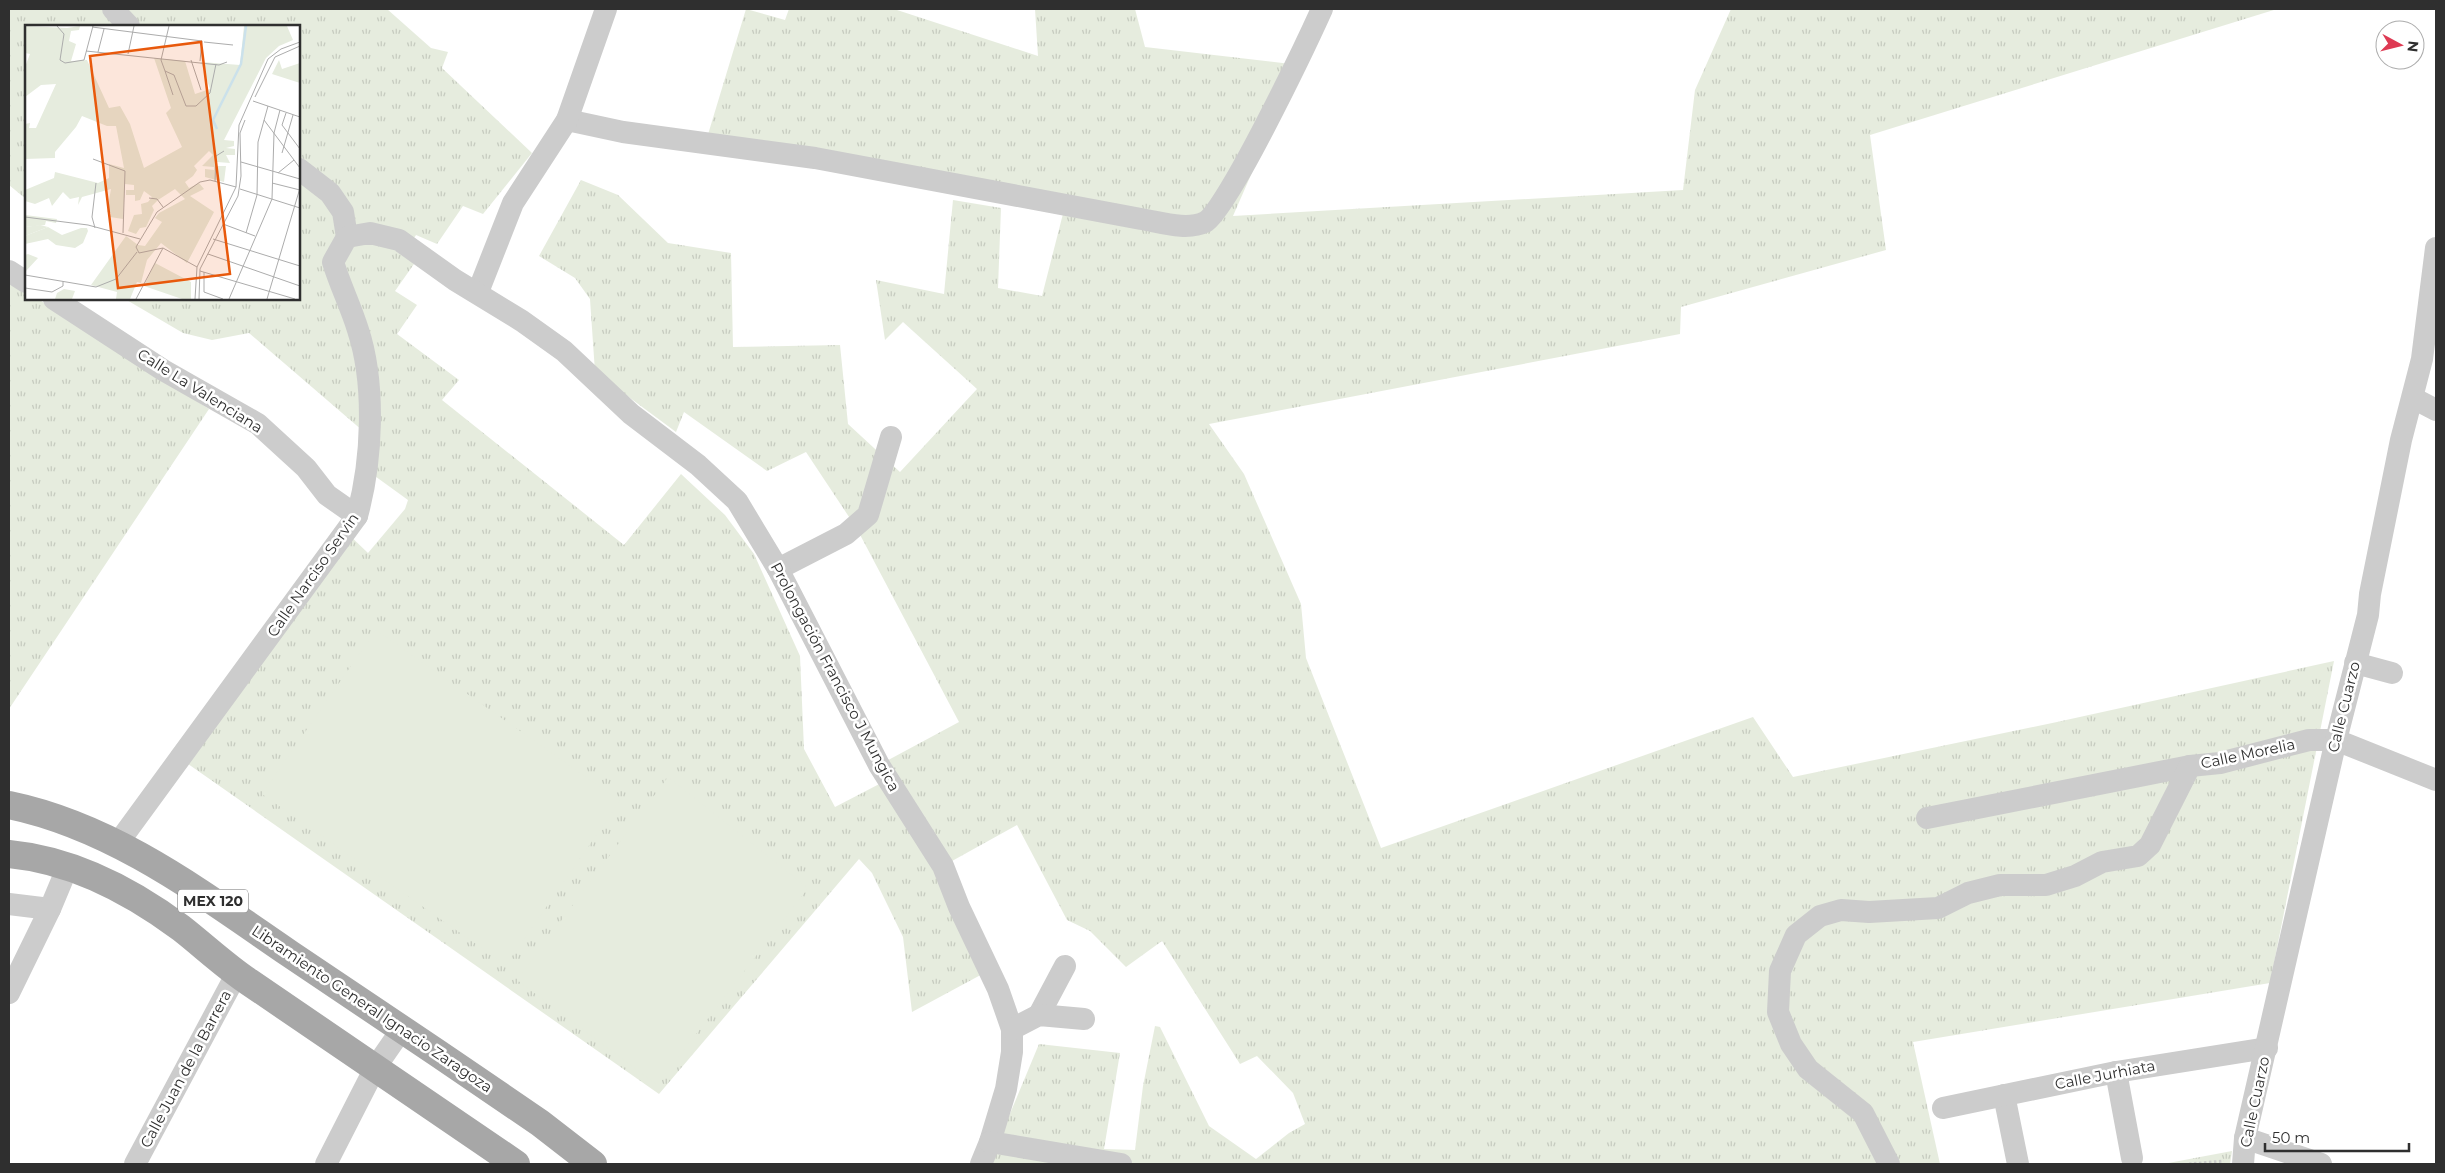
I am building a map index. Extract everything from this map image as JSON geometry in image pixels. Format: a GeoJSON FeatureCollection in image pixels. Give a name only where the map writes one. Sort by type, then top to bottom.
{"type":"FeatureCollection","features":[{"type":"Feature","properties":{"kind":"main road","name":"Libramiento General Ignacio Zaragoza"},"geometry":{"type":"LineString","coordinates":[[9,806],[44,813],[118,843],[184,881],[540,1123],[593,1164]]}},
{"type":"Feature","properties":{"kind":"main road","name":"MEX 120"},"geometry":{"type":"LineString","coordinates":[[9,854],[68,866],[92,875],[122,890],[180,927],[371,1076],[516,1164]]}},
{"type":"Feature","properties":{"kind":"street"},"geometry":{"type":"LineString","coordinates":[[112,9],[127,25]]}},
{"type":"Feature","properties":{"kind":"street"},"geometry":{"type":"LineString","coordinates":[[300,170],[330,193],[343,212],[347,237],[370,233],[399,240],[455,280],[478,292],[513,203],[567,120],[606,9]]}},
{"type":"Feature","properties":{"kind":"street"},"geometry":{"type":"LineString","coordinates":[[567,120],[623,132],[815,158],[1142,219],[1189,226],[1206,222],[1224,201],[1312,32],[1322,9]]}},
{"type":"Feature","properties":{"kind":"street","name":"Calle Narciso Servin"},"geometry":{"type":"LineString","coordinates":[[118,843],[357,516],[365,487],[370,436],[367,376],[359,331],[333,262],[347,237]]}},
{"type":"Feature","properties":{"kind":"street","name":"Calle Cuarzo"},"geometry":{"type":"LineString","coordinates":[[2244,1153],[2336,740],[2368,615],[2370,594],[2401,440],[2422,359],[2436,248]]}},
{"type":"Feature","properties":{"kind":"street"},"geometry":{"type":"LineString","coordinates":[[9,271],[25,281]]}},
{"type":"Feature","properties":{"kind":"street","name":"Prolongación Francisco J Mungica"},"geometry":{"type":"LineString","coordinates":[[478,292],[564,351],[631,414],[698,465],[737,501],[778,569],[878,765],[943,866],[959,907],[998,989],[1012,1029],[1012,1052],[1006,1089],[990,1142],[981,1164]]}},
{"type":"Feature","properties":{"kind":"street","name":"Calle La Valenciana"},"geometry":{"type":"LineString","coordinates":[[56,300],[163,370],[258,424],[306,468],[327,495],[357,516]]}},
{"type":"Feature","properties":{"kind":"street"},"geometry":{"type":"LineString","coordinates":[[2413,398],[2436,410]]}},
{"type":"Feature","properties":{"kind":"street"},"geometry":{"type":"LineString","coordinates":[[778,569],[846,534],[868,515],[891,437]]}},
{"type":"Feature","properties":{"kind":"street"},"geometry":{"type":"LineString","coordinates":[[2355,663],[2392,673]]}},
{"type":"Feature","properties":{"kind":"street","name":"Calle Morelia"},"geometry":{"type":"LineString","coordinates":[[1889,1164],[1863,1113],[1808,1069],[1791,1044],[1778,1012],[1780,971],[1796,935],[1820,916],[1841,910],[1869,912],[1938,908],[1968,893],[2000,885],[2046,885],[2075,876],[2102,862],[2138,856],[2150,845],[2190,766],[2229,761],[2309,740],[2336,740],[2436,780]]}},
{"type":"Feature","properties":{"kind":"street"},"geometry":{"type":"LineString","coordinates":[[1927,818],[2190,766]]}},
{"type":"Feature","properties":{"kind":"street"},"geometry":{"type":"LineString","coordinates":[[9,993],[50,909],[68,866]]}},
{"type":"Feature","properties":{"kind":"street"},"geometry":{"type":"LineString","coordinates":[[9,904],[50,909]]}},
{"type":"Feature","properties":{"kind":"street"},"geometry":{"type":"LineString","coordinates":[[1039,1015],[1065,966]]}},
{"type":"Feature","properties":{"kind":"street","name":"Calle Juan de la Barrera"},"geometry":{"type":"LineString","coordinates":[[134,1164],[237,973]]}},
{"type":"Feature","properties":{"kind":"street"},"geometry":{"type":"LineString","coordinates":[[1012,1029],[1039,1015],[1084,1019]]}},
{"type":"Feature","properties":{"kind":"street"},"geometry":{"type":"LineString","coordinates":[[326,1164],[371,1076],[402,1028]]}},
{"type":"Feature","properties":{"kind":"street","name":"Calle Jurhiata"},"geometry":{"type":"LineString","coordinates":[[1943,1108],[2116,1072],[2267,1048]]}},
{"type":"Feature","properties":{"kind":"street"},"geometry":{"type":"LineString","coordinates":[[2116,1072],[2132,1158]]}},
{"type":"Feature","properties":{"kind":"street"},"geometry":{"type":"LineString","coordinates":[[2004,1095],[2018,1164]]}},
{"type":"Feature","properties":{"kind":"street"},"geometry":{"type":"LineString","coordinates":[[990,1142],[1121,1164]]}},
{"type":"Feature","properties":{"kind":"street"},"geometry":{"type":"LineString","coordinates":[[2244,1153],[2321,1164]]}},
{"type":"Feature","properties":{"kind":"path"},"geometry":{"type":"LineString","coordinates":[[2189,1164],[2244,1153]]}},
{"type":"Feature","properties":{"kind":"green space"},"geometry":{"type":"Polygon","coordinates":[[[9,9],[387,9],[431,48],[448,52],[442,68],[532,153],[483,214],[463,206],[437,244],[416,235],[404,254],[414,264],[395,291],[417,305],[397,334],[459,380],[442,400],[624,545],[681,474],[725,515],[754,554],[800,656],[804,749],[835,807],[887,780],[879,765],[959,722],[857,529],[806,452],[767,471],[684,412],[676,432],[595,372],[590,299],[575,278],[539,256],[581,180],[618,195],[668,243],[731,253],[733,347],[840,345],[848,424],[900,472],[977,389],[903,322],[885,340],[876,280],[944,294],[953,200],[1001,208],[998,288],[1042,296],[1066,202],[706,141],[746,9],[785,20],[789,9],[894,9],[1038,56],[1035,9],[1135,9],[1145,47],[1299,65],[1233,216],[1683,190],[1695,90],[1731,9],[2277,9],[1870,135],[1886,250],[1681,307],[1680,334],[1209,424],[1244,474],[1301,604],[1306,658],[1381,848],[1753,717],[1793,777],[2057,722],[2334,661],[2270,983],[1913,1042],[1940,1164],[989,1164],[1039,1044],[1120,1053],[1104,1149],[1135,1150],[1143,1086],[1155,1026],[1160,1027],[1209,1126],[1256,1159],[1289,1133],[1305,1124],[1293,1093],[1257,1056],[1240,1064],[1162,941],[1126,967],[1090,931],[1067,920],[1017,825],[943,866],[988,971],[912,1012],[903,937],[872,873],[859,859],[659,1094],[171,752],[344,530],[368,553],[405,509],[408,500],[361,466],[363,431],[249,333],[212,340],[183,333],[127,300],[300,300],[300,25],[25,25],[25,198],[9,185],[9,9]]]}},
{"type":"Feature","properties":{"kind":"green space"},"geometry":{"type":"Polygon","coordinates":[[[9,280],[25,290],[25,300],[40,300],[209,409],[9,709],[9,280]]]}},
{"type":"Feature","properties":{"kind":"green space"},"geometry":{"type":"Polygon","coordinates":[[[376,630],[620,801],[506,965],[262,794],[376,630]]]}},
{"type":"Feature","properties":{"kind":"green space"},"geometry":{"type":"Polygon","coordinates":[[[668,777],[808,888],[657,1085],[517,980],[668,777]]]}},
{"type":"Feature","properties":{"kind":"green space"},"geometry":{"type":"Polygon","coordinates":[[[2232,1151],[2230,1164],[2163,1164],[2232,1151]]]}}]}
